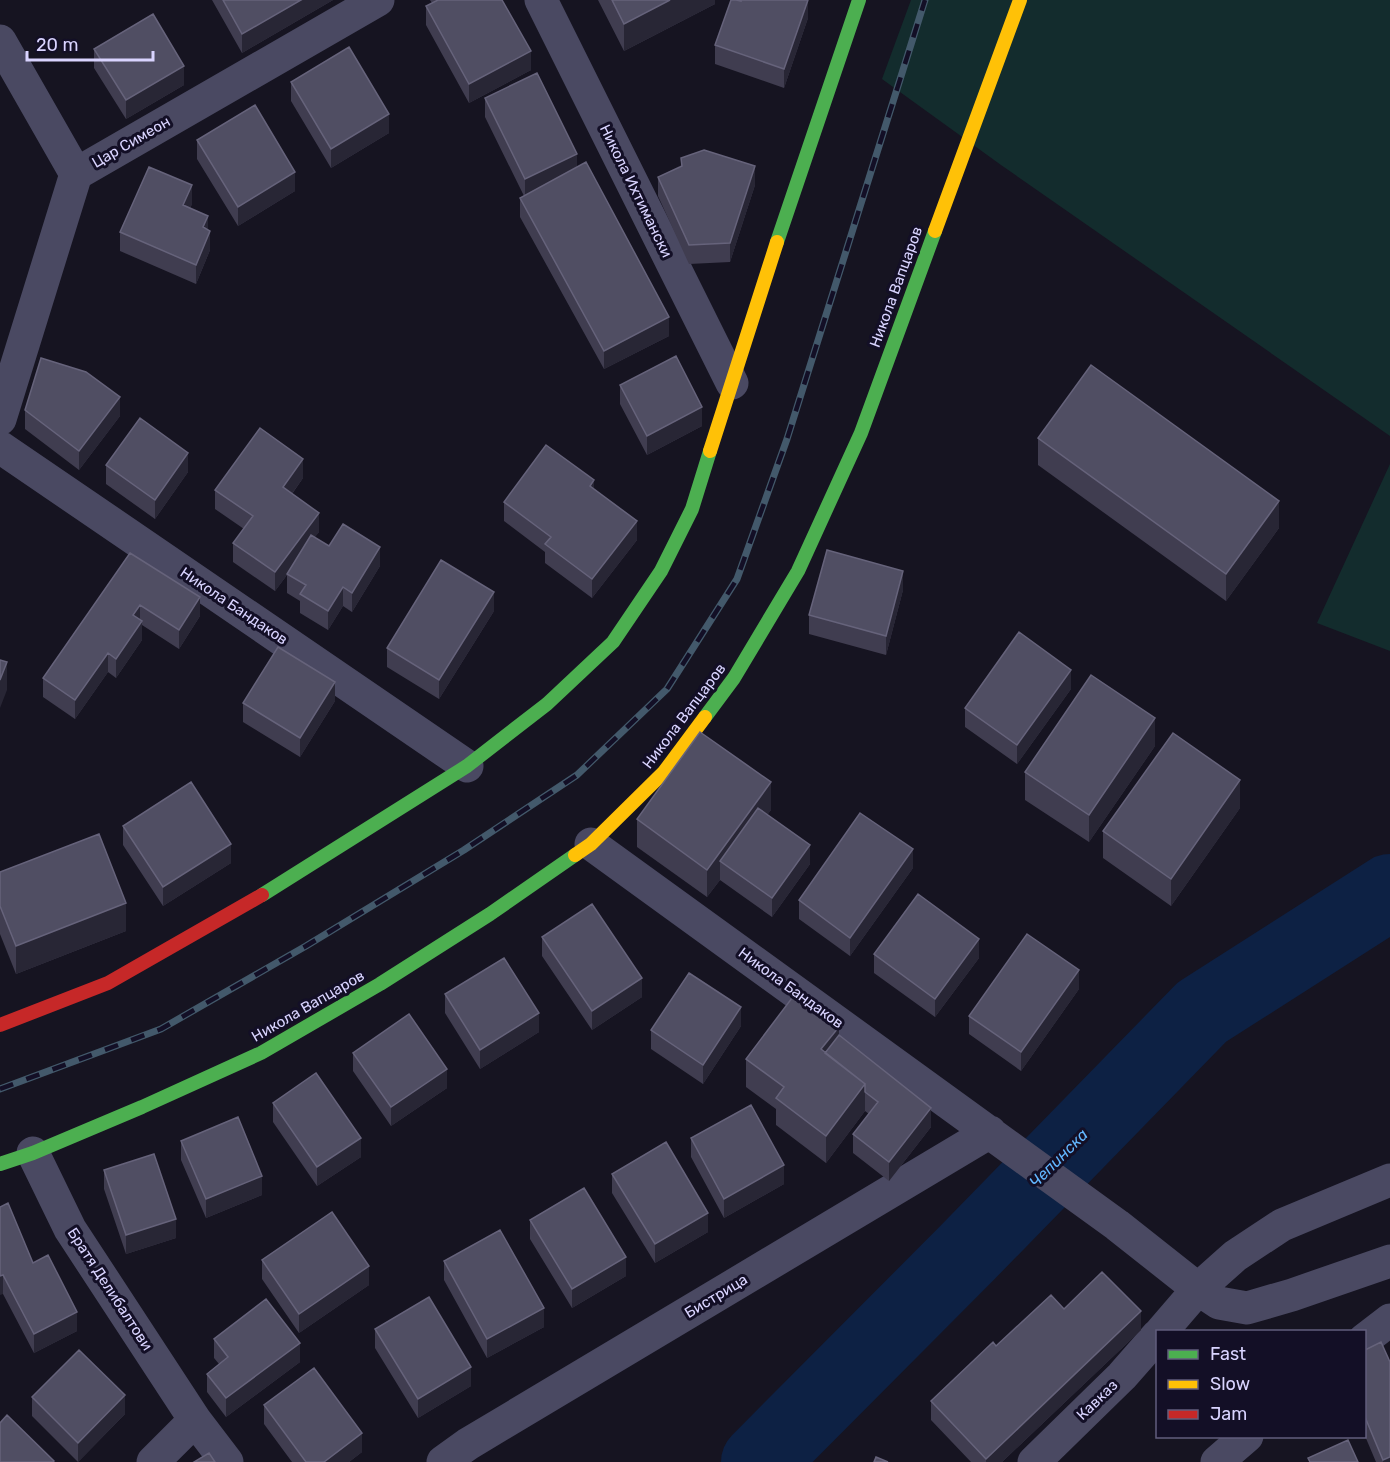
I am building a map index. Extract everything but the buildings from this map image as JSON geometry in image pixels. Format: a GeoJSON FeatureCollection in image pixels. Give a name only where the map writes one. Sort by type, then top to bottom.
{"type":"FeatureCollection","features":[{"type":"Feature","properties":{"kind":"street","name":"Цар Симеон"},"geometry":{"type":"LineString","coordinates":[[0,419],[76,174],[378,0]]}},
{"type":"Feature","properties":{"kind":"street","name":"Никола Ихтимански"},"geometry":{"type":"LineString","coordinates":[[541,0],[732,383]]}},
{"type":"Feature","properties":{"kind":"street"},"geometry":{"type":"LineString","coordinates":[[0,1025],[108,983],[261,895],[467,766],[547,704],[613,642],[661,571],[692,508],[858,0]]}},
{"type":"Feature","properties":{"kind":"street","name":"Никола Вапцаров"},"geometry":{"type":"LineString","coordinates":[[0,1164],[33,1153],[261,1053],[390,978],[490,914],[591,844],[664,772],[734,678],[798,571],[861,433],[1020,0]]}},
{"type":"Feature","properties":{"kind":"street"},"geometry":{"type":"LineString","coordinates":[[0,41],[76,174]]}},
{"type":"Feature","properties":{"kind":"street","name":"Никола Бандаков"},"geometry":{"type":"LineString","coordinates":[[0,447],[467,766]]}},
{"type":"Feature","properties":{"kind":"street","name":"Никола Бандаков"},"geometry":{"type":"LineString","coordinates":[[591,844],[1117,1225],[1219,1304],[1247,1308],[1390,1261]]}},
{"type":"Feature","properties":{"kind":"street","name":"Бистрица"},"geometry":{"type":"LineString","coordinates":[[443,1462],[468,1444],[994,1136]]}},
{"type":"Feature","properties":{"kind":"street","name":"Братя Делибалтови"},"geometry":{"type":"LineString","coordinates":[[33,1153],[70,1229],[195,1420],[227,1462]]}},
{"type":"Feature","properties":{"kind":"street"},"geometry":{"type":"LineString","coordinates":[[1163,1330],[1198,1289],[1235,1256],[1282,1225],[1390,1180]]}},
{"type":"Feature","properties":{"kind":"street"},"geometry":{"type":"LineString","coordinates":[[1366,1339],[1390,1320]]}},
{"type":"Feature","properties":{"kind":"street","name":"Кавказ"},"geometry":{"type":"LineString","coordinates":[[1034,1462],[1122,1376],[1156,1337]]}},
{"type":"Feature","properties":{"kind":"street"},"geometry":{"type":"LineString","coordinates":[[153,1462],[195,1420]]}},
{"type":"Feature","properties":{"kind":"street"},"geometry":{"type":"LineString","coordinates":[[1217,1462],[1246,1438]]}},
{"type":"Feature","properties":{"kind":"green space"},"geometry":{"type":"Polygon","coordinates":[[[911,0],[1390,0],[1390,436],[1001,165],[882,79],[911,0]]]}},
{"type":"Feature","properties":{"kind":"green space"},"geometry":{"type":"Polygon","coordinates":[[[1390,464],[1390,651],[1317,623],[1390,464]]]}},
{"type":"Feature","properties":{"kind":"waterway","name":"Чепинска"},"geometry":{"type":"LineString","coordinates":[[759,1462],[1202,1012],[1390,892]]}},
{"type":"Feature","properties":{"kind":"railway"},"geometry":{"type":"LineString","coordinates":[[0,1089],[161,1029],[306,946],[464,850],[577,775],[667,689],[737,579],[787,439],[925,0]]}},
{"type":"Feature","properties":{"kind":"traffic: fast"},"geometry":{"type":"LineString","coordinates":[[777,242],[859,0]]}},
{"type":"Feature","properties":{"kind":"traffic: fast"},"geometry":{"type":"LineString","coordinates":[[705,717],[734,678],[798,571],[861,433],[935,231]]}},
{"type":"Feature","properties":{"kind":"traffic: fast"},"geometry":{"type":"LineString","coordinates":[[262,895],[467,766],[547,704],[613,642],[661,571],[692,509],[710,451]]}},
{"type":"Feature","properties":{"kind":"traffic: fast"},"geometry":{"type":"LineString","coordinates":[[0,1164],[33,1153],[142,1107],[261,1053],[380,984],[490,914],[575,855]]}},
{"type":"Feature","properties":{"kind":"traffic: slow"},"geometry":{"type":"LineString","coordinates":[[935,231],[1020,0]]}},
{"type":"Feature","properties":{"kind":"traffic: slow"},"geometry":{"type":"LineString","coordinates":[[710,451],[777,242]]}},
{"type":"Feature","properties":{"kind":"traffic: slow"},"geometry":{"type":"LineString","coordinates":[[575,855],[591,844],[664,772],[705,717]]}},
{"type":"Feature","properties":{"kind":"traffic: jam"},"geometry":{"type":"LineString","coordinates":[[0,1025],[108,983],[262,895]]}}]}
